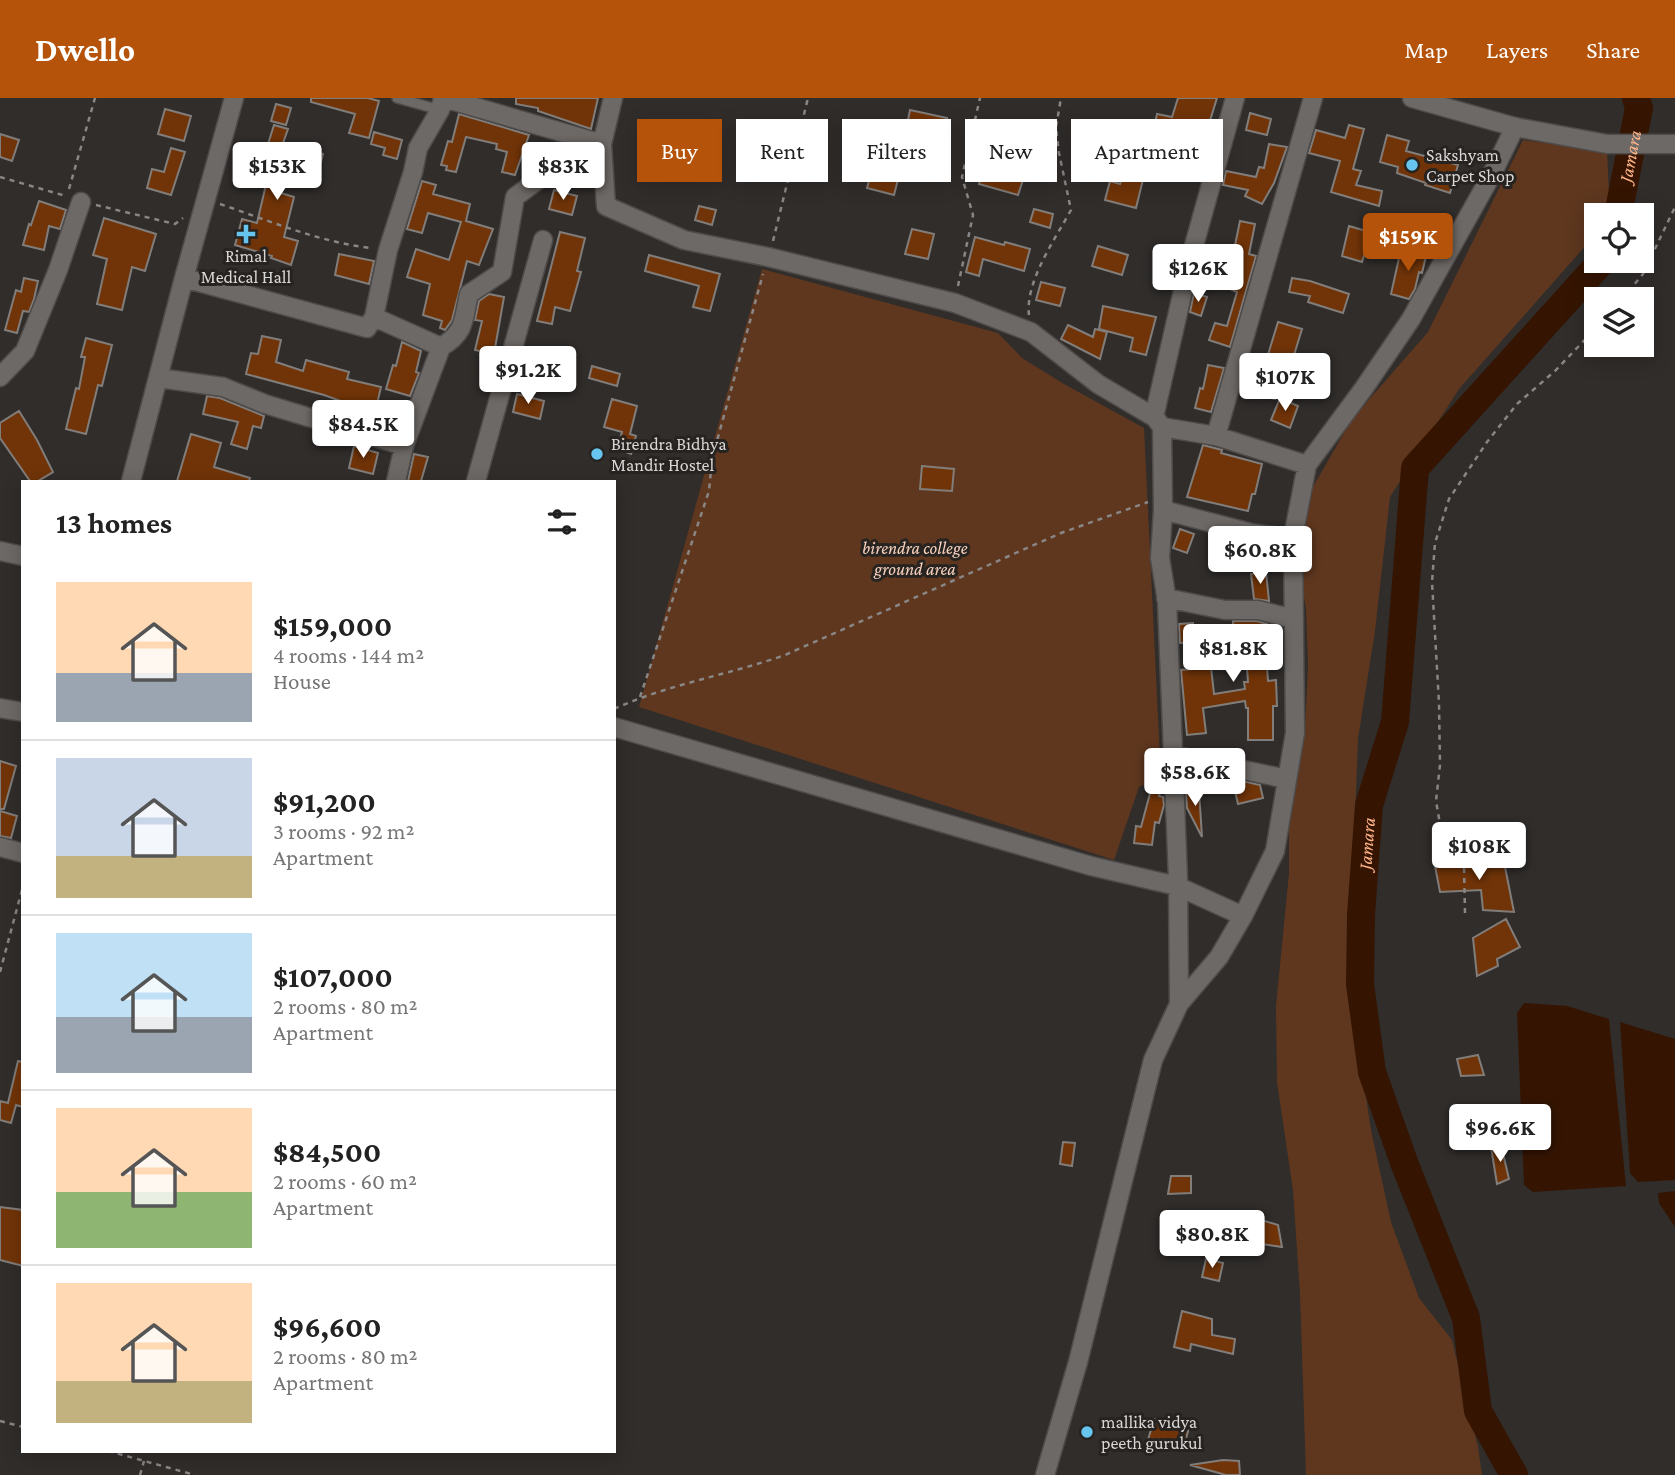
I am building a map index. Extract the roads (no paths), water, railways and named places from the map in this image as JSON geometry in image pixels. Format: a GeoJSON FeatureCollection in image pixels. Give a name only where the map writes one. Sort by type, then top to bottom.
{"type":"FeatureCollection","features":[{"type":"Feature","properties":{"kind":"street"},"geometry":{"type":"LineString","coordinates":[[131,480],[233,98]]}},
{"type":"Feature","properties":{"kind":"street"},"geometry":{"type":"LineString","coordinates":[[612,98],[602,144],[607,206],[684,240],[768,257],[954,303],[1031,332],[1098,384],[1158,422],[1216,436],[1307,465]]}},
{"type":"Feature","properties":{"kind":"street"},"geometry":{"type":"LineString","coordinates":[[1179,1004],[1166,598],[1160,558],[1162,501],[1158,422],[1190,261],[1236,98]]}},
{"type":"Feature","properties":{"kind":"street"},"geometry":{"type":"LineString","coordinates":[[1216,436],[1313,98]]}},
{"type":"Feature","properties":{"kind":"street"},"geometry":{"type":"LineString","coordinates":[[1412,98],[1515,127],[1607,144],[1668,143]]}},
{"type":"Feature","properties":{"kind":"street"},"geometry":{"type":"LineString","coordinates":[[184,278],[367,328],[374,317],[388,250],[418,148],[442,102],[602,144]]}},
{"type":"Feature","properties":{"kind":"street"},"geometry":{"type":"LineString","coordinates":[[1045,1475],[1078,1362],[1153,1060],[1179,1004],[1219,957],[1275,851],[1295,733],[1293,540],[1307,465],[1412,319],[1515,127]]}},
{"type":"Feature","properties":{"kind":"street"},"geometry":{"type":"LineString","coordinates":[[396,480],[404,446],[441,347],[460,333],[469,293],[502,272],[515,197],[554,168],[602,144]]}},
{"type":"Feature","properties":{"kind":"street"},"geometry":{"type":"LineString","coordinates":[[0,377],[25,351],[58,270],[74,199]]}},
{"type":"Feature","properties":{"kind":"street"},"geometry":{"type":"LineString","coordinates":[[476,480],[543,240]]}},
{"type":"Feature","properties":{"kind":"street"},"geometry":{"type":"LineString","coordinates":[[374,317],[441,347]]}},
{"type":"Feature","properties":{"kind":"street"},"geometry":{"type":"LineString","coordinates":[[159,378],[223,387],[265,404],[404,446]]}},
{"type":"Feature","properties":{"kind":"street"},"geometry":{"type":"LineString","coordinates":[[1162,501],[1251,533],[1293,540]]}},
{"type":"Feature","properties":{"kind":"street"},"geometry":{"type":"LineString","coordinates":[[0,551],[21,556]]}},
{"type":"Feature","properties":{"kind":"street"},"geometry":{"type":"LineString","coordinates":[[1166,598],[1225,610],[1258,610],[1294,619]]}},
{"type":"Feature","properties":{"kind":"street"},"geometry":{"type":"LineString","coordinates":[[0,708],[21,712]]}},
{"type":"Feature","properties":{"kind":"street"},"geometry":{"type":"LineString","coordinates":[[616,728],[1091,866],[1177,886],[1242,916]]}},
{"type":"Feature","properties":{"kind":"street"},"geometry":{"type":"LineString","coordinates":[[1172,755],[1287,779]]}},
{"type":"Feature","properties":{"kind":"street"},"geometry":{"type":"LineString","coordinates":[[0,847],[21,852]]}},
{"type":"Feature","properties":{"kind":"lane"},"geometry":{"type":"LineString","coordinates":[[397,98],[442,102]]}},
{"type":"Feature","properties":{"kind":"waterway","name":"Jamara"},"geometry":{"type":"LineString","coordinates":[[1620,203],[1639,108],[1636,98]]}},
{"type":"Feature","properties":{"kind":"waterway","name":"Jamara"},"geometry":{"type":"LineString","coordinates":[[1514,1475],[1478,1411],[1466,1318],[1405,1165],[1372,1072],[1360,984],[1361,915],[1369,805],[1395,722],[1415,468],[1591,273]]}},
{"type":"Feature","properties":{"kind":"place","name":"Sakshyam Carpet Shop"},"geometry":{"type":"Point","coordinates":[1412,165]}},
{"type":"Feature","properties":{"kind":"place","name":"Rimal Medical Hall"},"geometry":{"type":"Point","coordinates":[246,234]}},
{"type":"Feature","properties":{"kind":"place","name":"Birendra Bidhya Mandir Hostel"},"geometry":{"type":"Point","coordinates":[597,454]}},
{"type":"Feature","properties":{"kind":"place","name":"mallika vidya peeth gurukul"},"geometry":{"type":"Point","coordinates":[1087,1432]}},
{"type":"Feature","properties":{"kind":"park label","name":"birendra college ground area"},"geometry":{"type":"Point","coordinates":[915,558]}}]}
